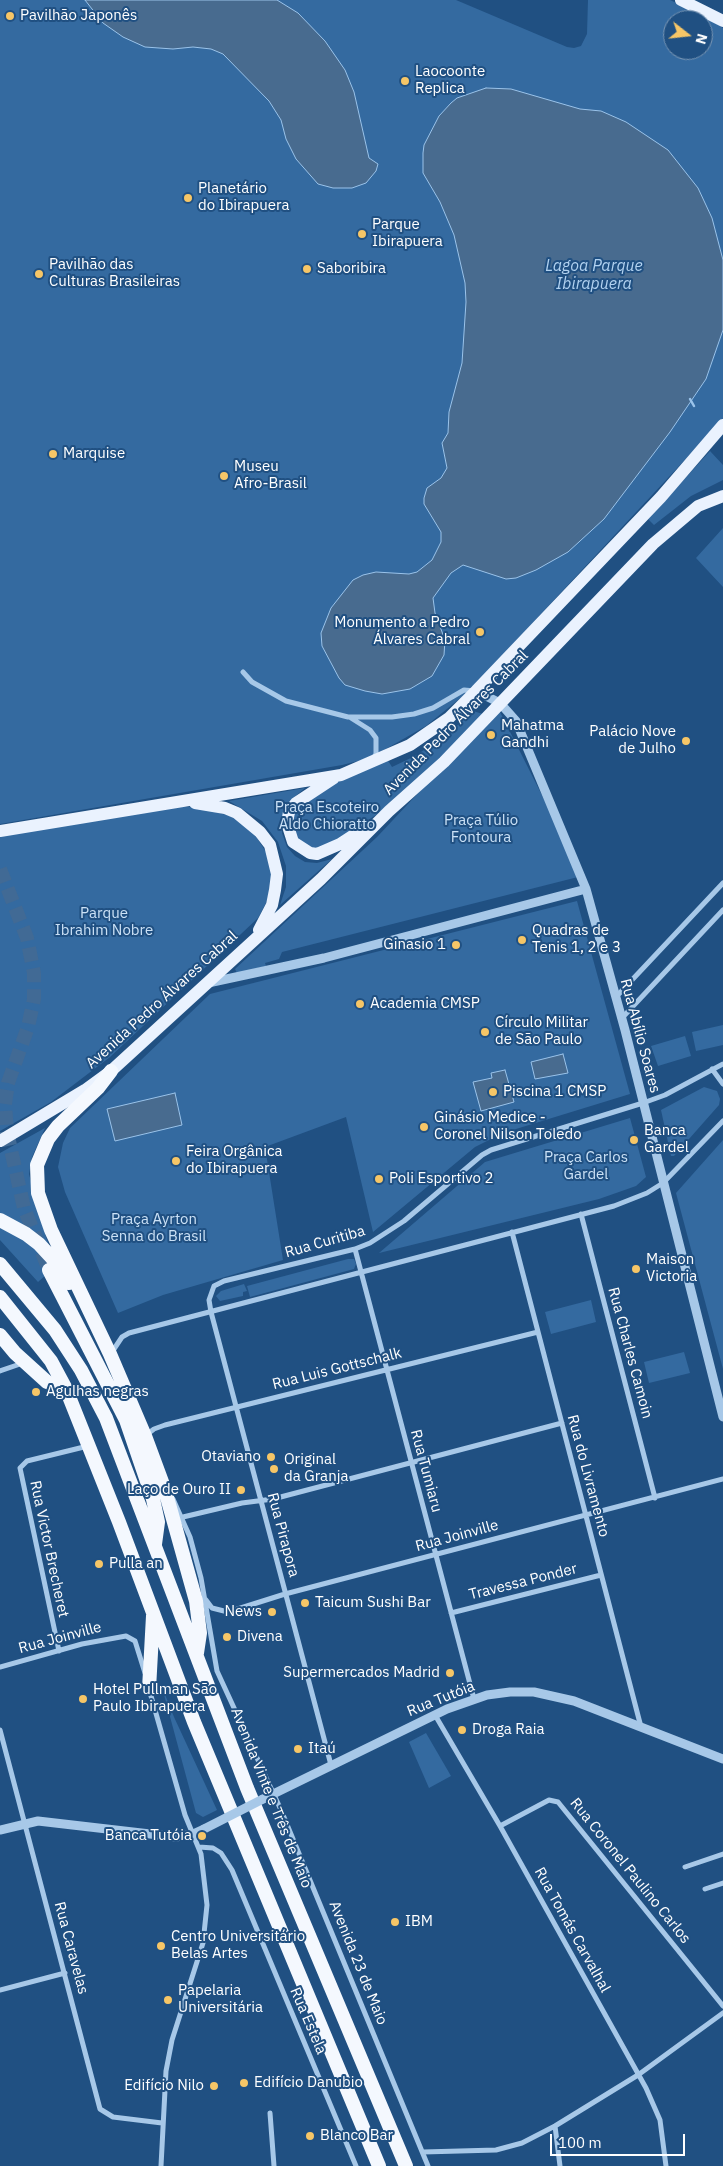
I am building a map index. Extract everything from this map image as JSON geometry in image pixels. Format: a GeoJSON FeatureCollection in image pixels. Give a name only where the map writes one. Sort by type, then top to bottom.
{"type":"FeatureCollection","features":[{"type":"Feature","properties":{"kind":"highway"},"geometry":{"type":"LineString","coordinates":[[111,1071],[98,1088],[58,1126],[48,1139],[37,1165],[37,1186],[43,1209],[110,1354],[145,1436],[165,1490],[196,1602],[200,1634],[197,1656]]}},
{"type":"Feature","properties":{"kind":"highway"},"geometry":{"type":"LineString","coordinates":[[0,1220],[26,1234],[39,1244],[52,1258],[73,1289],[84,1298]]}},
{"type":"Feature","properties":{"kind":"highway","name":"Avenida Vinte e Três de Maio"},"geometry":{"type":"LineString","coordinates":[[0,1264],[55,1330],[80,1370],[106,1418],[247,1788],[406,2166]]}},
{"type":"Feature","properties":{"kind":"highway"},"geometry":{"type":"LineString","coordinates":[[49,1270],[126,1420],[153,1499],[158,1522],[154,1545]]}},
{"type":"Feature","properties":{"kind":"highway"},"geometry":{"type":"LineString","coordinates":[[0,1297],[51,1361],[66,1389],[90,1445],[194,1722],[378,2166]]}},
{"type":"Feature","properties":{"kind":"highway"},"geometry":{"type":"LineString","coordinates":[[0,1335],[47,1382],[66,1389]]}},
{"type":"Feature","properties":{"kind":"highway"},"geometry":{"type":"LineString","coordinates":[[149,1689],[153,1612]]}},
{"type":"Feature","properties":{"kind":"main road"},"geometry":{"type":"LineString","coordinates":[[685,1],[723,21]]}},
{"type":"Feature","properties":{"kind":"main road","name":"Avenida Pedro Álvares Cabral"},"geometry":{"type":"LineString","coordinates":[[0,831],[341,775],[410,745],[431,732],[476,691],[654,504],[723,425]]}},
{"type":"Feature","properties":{"kind":"main road","name":"Avenida Pedro Álvares Cabral"},"geometry":{"type":"LineString","coordinates":[[0,1141],[86,1090],[111,1071],[321,879],[389,812],[444,762],[500,702],[553,651],[653,544],[698,506],[723,496]]}},
{"type":"Feature","properties":{"kind":"main road"},"geometry":{"type":"LineString","coordinates":[[341,775],[296,803],[289,812],[288,832],[293,842],[300,848],[310,853],[326,851],[389,812]]}},
{"type":"Feature","properties":{"kind":"main road"},"geometry":{"type":"LineString","coordinates":[[180,801],[209,804],[237,813],[260,832],[270,845],[277,874],[275,890],[266,919],[252,941]]}},
{"type":"Feature","properties":{"kind":"street"},"geometry":{"type":"LineString","coordinates":[[243,672],[252,682],[286,702],[348,717],[362,724],[376,738],[376,754],[371,763]]}},
{"type":"Feature","properties":{"kind":"street"},"geometry":{"type":"LineString","coordinates":[[348,717],[392,717],[414,714],[433,708],[464,690],[476,691]]}},
{"type":"Feature","properties":{"kind":"street","name":"Rua Abílio Soares"},"geometry":{"type":"LineString","coordinates":[[476,691],[500,702],[516,721],[586,889],[622,1018],[723,1417]]}},
{"type":"Feature","properties":{"kind":"street"},"geometry":{"type":"LineString","coordinates":[[616,997],[723,883]]}},
{"type":"Feature","properties":{"kind":"street"},"geometry":{"type":"LineString","coordinates":[[204,984],[324,958],[586,889]]}},
{"type":"Feature","properties":{"kind":"street"},"geometry":{"type":"LineString","coordinates":[[622,1018],[723,910]]}},
{"type":"Feature","properties":{"kind":"street","name":"Rua Curitiba"},"geometry":{"type":"LineString","coordinates":[[211,1312],[209,1300],[214,1286],[219,1283],[355,1249],[370,1243],[404,1221],[464,1169],[491,1150],[643,1103],[664,1095],[723,1064]]}},
{"type":"Feature","properties":{"kind":"street"},"geometry":{"type":"LineString","coordinates":[[712,1069],[723,1084]]}},
{"type":"Feature","properties":{"kind":"street"},"geometry":{"type":"LineString","coordinates":[[110,1354],[122,1337],[129,1333],[614,1206],[647,1193],[663,1183],[723,1120]]}},
{"type":"Feature","properties":{"kind":"street","name":"Rua Charles Camoin"},"geometry":{"type":"LineString","coordinates":[[581,1214],[655,1498]]}},
{"type":"Feature","properties":{"kind":"street","name":"Rua do Livramento"},"geometry":{"type":"LineString","coordinates":[[512,1232],[641,1727]]}},
{"type":"Feature","properties":{"kind":"street","name":"Rua Tumiaru"},"geometry":{"type":"LineString","coordinates":[[355,1249],[474,1699]]}},
{"type":"Feature","properties":{"kind":"street","name":"Rua Pirapora"},"geometry":{"type":"LineString","coordinates":[[211,1312],[331,1765]]}},
{"type":"Feature","properties":{"kind":"street","name":"Rua Luis Gottschalk"},"geometry":{"type":"LineString","coordinates":[[145,1436],[160,1426],[538,1332]]}},
{"type":"Feature","properties":{"kind":"street"},"geometry":{"type":"LineString","coordinates":[[0,1371],[25,1362]]}},
{"type":"Feature","properties":{"kind":"street"},"geometry":{"type":"LineString","coordinates":[[183,1517],[260,1500],[278,1498],[562,1423]]}},
{"type":"Feature","properties":{"kind":"street","name":"Rua Victor Brecheret"},"geometry":{"type":"LineString","coordinates":[[59,1651],[20,1468],[27,1461],[90,1445]]}},
{"type":"Feature","properties":{"kind":"street","name":"Rua Joinville"},"geometry":{"type":"LineString","coordinates":[[205,1597],[210,1606],[225,1613],[286,1594],[723,1479]]}},
{"type":"Feature","properties":{"kind":"street","name":"Avenida 23 de Maio"},"geometry":{"type":"LineString","coordinates":[[165,1490],[176,1503],[190,1537],[205,1597],[214,1661],[274,1793],[428,2166]]}},
{"type":"Feature","properties":{"kind":"street","name":"Travessa Ponder"},"geometry":{"type":"LineString","coordinates":[[451,1613],[601,1574]]}},
{"type":"Feature","properties":{"kind":"street","name":"Rua Joinville"},"geometry":{"type":"LineString","coordinates":[[0,1667],[119,1636],[131,1638],[135,1641],[149,1689]]}},
{"type":"Feature","properties":{"kind":"street"},"geometry":{"type":"LineString","coordinates":[[149,1689],[185,1816],[199,1847],[207,1905],[203,1943],[172,2040],[166,2071],[160,2166]]}},
{"type":"Feature","properties":{"kind":"street","name":"Rua Tutóia"},"geometry":{"type":"LineString","coordinates":[[0,1830],[25,1822],[50,1821],[176,1837],[193,1834],[434,1714],[474,1699],[510,1692],[549,1694],[574,1701],[723,1759]]}},
{"type":"Feature","properties":{"kind":"street","name":"Rua Tomás Carvalhal"},"geometry":{"type":"LineString","coordinates":[[434,1714],[500,1826],[638,2075],[660,2120],[666,2166]]}},
{"type":"Feature","properties":{"kind":"street","name":"Rua Caravelas"},"geometry":{"type":"LineString","coordinates":[[0,1730],[100,2109],[113,2117],[162,2122]]}},
{"type":"Feature","properties":{"kind":"street","name":"Rua Coronel Paulino Carlos"},"geometry":{"type":"LineString","coordinates":[[500,1826],[549,1800],[558,1802],[723,2006]]}},
{"type":"Feature","properties":{"kind":"street","name":"Rua Estela"},"geometry":{"type":"LineString","coordinates":[[199,1847],[213,1848],[221,1853],[232,1870],[356,2166]]}},
{"type":"Feature","properties":{"kind":"street"},"geometry":{"type":"LineString","coordinates":[[685,1867],[723,1854]]}},
{"type":"Feature","properties":{"kind":"street"},"geometry":{"type":"LineString","coordinates":[[705,1889],[723,1883]]}},
{"type":"Feature","properties":{"kind":"street"},"geometry":{"type":"LineString","coordinates":[[0,1990],[65,1973]]}},
{"type":"Feature","properties":{"kind":"street"},"geometry":{"type":"LineString","coordinates":[[423,2152],[507,2148],[556,2126],[638,2075],[723,2013]]}},
{"type":"Feature","properties":{"kind":"street"},"geometry":{"type":"LineString","coordinates":[[270,2113],[274,2166]]}},
{"type":"Feature","properties":{"kind":"street"},"geometry":{"type":"LineString","coordinates":[[556,2126],[560,2166]]}},
{"type":"Feature","properties":{"kind":"green space","name":"Parque Ibirapuera"},"geometry":{"type":"Polygon","coordinates":[[[0,0],[456,0],[567,47],[574,48],[581,46],[587,34],[588,0],[670,0],[691,10],[663,10],[663,60],[713,60],[713,22],[723,28],[723,419],[469,691],[426,726],[366,759],[342,765],[0,824],[0,0]]]}},
{"type":"Feature","properties":{"kind":"green space"},"geometry":{"type":"Polygon","coordinates":[[[710,451],[723,465],[723,480],[691,496],[654,525],[648,519],[710,451]]]}},
{"type":"Feature","properties":{"kind":"green space"},"geometry":{"type":"Polygon","coordinates":[[[723,528],[723,587],[696,558],[723,528]]]}},
{"type":"Feature","properties":{"kind":"green space","name":"Praça Túlio Fontoura"},"geometry":{"type":"Polygon","coordinates":[[[498,708],[557,825],[578,877],[282,952],[279,959],[265,963],[266,966],[237,973],[235,969],[377,837],[498,708]]]}},
{"type":"Feature","properties":{"kind":"green space","name":"Praça Escoteiro Aldo Chioratto"},"geometry":{"type":"Polygon","coordinates":[[[473,711],[483,714],[442,758],[389,806],[339,840],[316,850],[297,841],[291,818],[295,807],[343,777],[387,759],[392,767],[415,756],[448,734],[473,711]]]}},
{"type":"Feature","properties":{"kind":"green space","name":"Praça Escoteiro Aldo Chioratto"},"geometry":{"type":"Polygon","coordinates":[[[305,788],[292,799],[282,820],[282,833],[287,847],[295,856],[305,862],[317,863],[332,859],[280,905],[286,887],[286,866],[278,842],[262,821],[229,801],[305,788]]]}},
{"type":"Feature","properties":{"kind":"green space","name":"Parque Ibrahim Nobre"},"geometry":{"type":"Polygon","coordinates":[[[178,807],[197,807],[234,817],[247,826],[257,838],[266,852],[271,868],[271,886],[266,903],[258,918],[110,1057],[51,1102],[0,1131],[0,836],[178,807]]]}},
{"type":"Feature","properties":{"kind":"green space","name":"Praça Ayrton Senna do Brasil"},"geometry":{"type":"Polygon","coordinates":[[[577,901],[630,1094],[503,1133],[475,1147],[373,1232],[346,1117],[265,1147],[283,1260],[163,1295],[118,1313],[65,1192],[58,1167],[63,1143],[70,1128],[210,994],[577,901]]]}},
{"type":"Feature","properties":{"kind":"green space"},"geometry":{"type":"Polygon","coordinates":[[[723,1025],[723,1045],[696,1051],[692,1032],[723,1025]]]}},
{"type":"Feature","properties":{"kind":"green space"},"geometry":{"type":"Polygon","coordinates":[[[685,1036],[691,1056],[658,1066],[651,1046],[685,1036]]]}},
{"type":"Feature","properties":{"kind":"green space"},"geometry":{"type":"Polygon","coordinates":[[[704,1087],[717,1091],[720,1099],[719,1105],[674,1156],[671,1156],[661,1110],[704,1087]]]}},
{"type":"Feature","properties":{"kind":"green space","name":"Praça Carlos Gardel"},"geometry":{"type":"Polygon","coordinates":[[[630,1118],[646,1177],[636,1186],[599,1199],[379,1253],[485,1162],[630,1118]]]}},
{"type":"Feature","properties":{"kind":"green space"},"geometry":{"type":"Polygon","coordinates":[[[45,1128],[32,1157],[29,1174],[45,1234],[56,1266],[38,1282],[0,1240],[0,1153],[45,1128]]]}},
{"type":"Feature","properties":{"kind":"green space"},"geometry":{"type":"Polygon","coordinates":[[[723,1140],[723,1369],[676,1193],[723,1140]]]}},
{"type":"Feature","properties":{"kind":"green space"},"geometry":{"type":"Polygon","coordinates":[[[354,1259],[356,1264],[354,1269],[250,1297],[247,1286],[354,1259]]]}},
{"type":"Feature","properties":{"kind":"green space"},"geometry":{"type":"Polygon","coordinates":[[[244,1284],[247,1291],[243,1292],[243,1296],[220,1301],[216,1296],[221,1291],[244,1284]]]}},
{"type":"Feature","properties":{"kind":"green space"},"geometry":{"type":"Polygon","coordinates":[[[591,1300],[596,1322],[551,1334],[545,1312],[591,1300]]]}},
{"type":"Feature","properties":{"kind":"green space"},"geometry":{"type":"Polygon","coordinates":[[[684,1352],[690,1373],[649,1383],[644,1362],[684,1352]]]}},
{"type":"Feature","properties":{"kind":"green space"},"geometry":{"type":"Polygon","coordinates":[[[162,1687],[217,1810],[203,1817],[196,1813],[162,1687]]]}},
{"type":"Feature","properties":{"kind":"green space"},"geometry":{"type":"Polygon","coordinates":[[[426,1733],[451,1776],[429,1788],[409,1742],[426,1733]]]}},
{"type":"Feature","properties":{"kind":"water"},"geometry":{"type":"Polygon","coordinates":[[[85,0],[277,0],[298,13],[325,41],[345,70],[354,92],[369,158],[378,164],[376,171],[366,183],[352,188],[333,188],[318,184],[296,159],[286,139],[281,120],[269,101],[223,54],[211,49],[193,47],[173,49],[145,47],[123,37],[103,23],[85,0]]]}},
{"type":"Feature","properties":{"kind":"water","name":"Lagoa Parque Ibirapuera"},"geometry":{"type":"Polygon","coordinates":[[[486,88],[511,89],[580,109],[601,111],[626,122],[668,150],[698,188],[712,218],[723,260],[723,330],[706,379],[670,432],[604,519],[568,552],[536,570],[516,578],[506,579],[463,565],[451,573],[433,598],[435,613],[445,640],[444,655],[432,676],[410,689],[382,694],[365,691],[345,685],[339,678],[322,646],[321,633],[331,608],[353,580],[376,572],[409,574],[417,572],[432,560],[441,542],[441,532],[424,504],[424,498],[427,488],[441,478],[447,468],[442,443],[448,433],[449,412],[462,363],[466,302],[465,283],[454,235],[440,202],[423,173],[423,153],[424,145],[439,116],[451,103],[457,98],[486,88]]]}},
{"type":"Feature","properties":{"kind":"water"},"geometry":{"type":"Polygon","coordinates":[[[563,1054],[568,1073],[535,1079],[531,1062],[563,1054]]]}},
{"type":"Feature","properties":{"kind":"water","name":"Piscina 1 CMSP"},"geometry":{"type":"Polygon","coordinates":[[[505,1070],[514,1102],[481,1111],[473,1082],[492,1078],[491,1073],[505,1070]]]}},
{"type":"Feature","properties":{"kind":"water"},"geometry":{"type":"Polygon","coordinates":[[[175,1093],[182,1125],[115,1141],[107,1109],[175,1093]]]}},
{"type":"Feature","properties":{"kind":"waterway"},"geometry":{"type":"LineString","coordinates":[[690,399],[694,406]]}},
{"type":"Feature","properties":{"kind":"tunnel"},"geometry":{"type":"LineString","coordinates":[[0,869],[27,938],[34,973],[34,999],[28,1027],[8,1083],[5,1104],[7,1132],[24,1208],[49,1270]]}},
{"type":"Feature","properties":{"kind":"place","name":"Pavilhão Japonês"},"geometry":{"type":"Point","coordinates":[10,16]}},
{"type":"Feature","properties":{"kind":"place","name":"Laocoonte Replica"},"geometry":{"type":"Point","coordinates":[405,81]}},
{"type":"Feature","properties":{"kind":"place","name":"Planetário do Ibirapuera"},"geometry":{"type":"Point","coordinates":[188,198]}},
{"type":"Feature","properties":{"kind":"place","name":"Parque Ibirapuera"},"geometry":{"type":"Point","coordinates":[362,234]}},
{"type":"Feature","properties":{"kind":"place","name":"Saboribira"},"geometry":{"type":"Point","coordinates":[307,269]}},
{"type":"Feature","properties":{"kind":"place","name":"Pavilhão das Culturas Brasileiras"},"geometry":{"type":"Point","coordinates":[39,274]}},
{"type":"Feature","properties":{"kind":"place","name":"Marquise"},"geometry":{"type":"Point","coordinates":[53,454]}},
{"type":"Feature","properties":{"kind":"place","name":"Museu Afro-Brasil"},"geometry":{"type":"Point","coordinates":[224,476]}},
{"type":"Feature","properties":{"kind":"place","name":"Monumento a Pedro Álvares Cabral"},"geometry":{"type":"Point","coordinates":[480,632]}},
{"type":"Feature","properties":{"kind":"place","name":"Mahatma Gandhi"},"geometry":{"type":"Point","coordinates":[491,735]}},
{"type":"Feature","properties":{"kind":"place","name":"Palácio Nove de Julho"},"geometry":{"type":"Point","coordinates":[686,741]}},
{"type":"Feature","properties":{"kind":"place","name":"Quadras de Tenis 1, 2 e 3"},"geometry":{"type":"Point","coordinates":[522,940]}},
{"type":"Feature","properties":{"kind":"place","name":"Ginasio 1"},"geometry":{"type":"Point","coordinates":[456,945]}},
{"type":"Feature","properties":{"kind":"place","name":"Academia CMSP"},"geometry":{"type":"Point","coordinates":[360,1004]}},
{"type":"Feature","properties":{"kind":"place","name":"Círculo Militar de São Paulo"},"geometry":{"type":"Point","coordinates":[485,1032]}},
{"type":"Feature","properties":{"kind":"place","name":"Piscina 1 CMSP"},"geometry":{"type":"Point","coordinates":[493,1092]}},
{"type":"Feature","properties":{"kind":"place","name":"Ginásio Medice - Coronel Nilson Toledo"},"geometry":{"type":"Point","coordinates":[424,1127]}},
{"type":"Feature","properties":{"kind":"place","name":"Banca Gardel"},"geometry":{"type":"Point","coordinates":[634,1140]}},
{"type":"Feature","properties":{"kind":"place","name":"Feira Orgânica do Ibirapuera"},"geometry":{"type":"Point","coordinates":[176,1161]}},
{"type":"Feature","properties":{"kind":"place","name":"Poli Esportivo 2"},"geometry":{"type":"Point","coordinates":[379,1179]}},
{"type":"Feature","properties":{"kind":"place","name":"Maison Victoria"},"geometry":{"type":"Point","coordinates":[636,1269]}},
{"type":"Feature","properties":{"kind":"place","name":"Agulhas negras"},"geometry":{"type":"Point","coordinates":[36,1392]}},
{"type":"Feature","properties":{"kind":"place","name":"Otaviano"},"geometry":{"type":"Point","coordinates":[271,1457]}},
{"type":"Feature","properties":{"kind":"place","name":"Original da Granja"},"geometry":{"type":"Point","coordinates":[274,1469]}},
{"type":"Feature","properties":{"kind":"place","name":"Laço de Ouro II"},"geometry":{"type":"Point","coordinates":[241,1490]}},
{"type":"Feature","properties":{"kind":"place","name":"Pulla an"},"geometry":{"type":"Point","coordinates":[99,1564]}},
{"type":"Feature","properties":{"kind":"place","name":"Taicum Sushi Bar"},"geometry":{"type":"Point","coordinates":[305,1603]}},
{"type":"Feature","properties":{"kind":"place","name":"News"},"geometry":{"type":"Point","coordinates":[272,1612]}},
{"type":"Feature","properties":{"kind":"place","name":"Divena"},"geometry":{"type":"Point","coordinates":[227,1637]}},
{"type":"Feature","properties":{"kind":"place","name":"Supermercados Madrid"},"geometry":{"type":"Point","coordinates":[450,1673]}},
{"type":"Feature","properties":{"kind":"place","name":"Hotel Pullman São Paulo Ibirapuera"},"geometry":{"type":"Point","coordinates":[83,1699]}},
{"type":"Feature","properties":{"kind":"place","name":"Droga Raia"},"geometry":{"type":"Point","coordinates":[462,1730]}},
{"type":"Feature","properties":{"kind":"place","name":"Itaú"},"geometry":{"type":"Point","coordinates":[298,1749]}},
{"type":"Feature","properties":{"kind":"place","name":"Banca Tutóia"},"geometry":{"type":"Point","coordinates":[202,1836]}},
{"type":"Feature","properties":{"kind":"place","name":"IBM"},"geometry":{"type":"Point","coordinates":[395,1922]}},
{"type":"Feature","properties":{"kind":"place","name":"Centro Universitário Belas Artes"},"geometry":{"type":"Point","coordinates":[161,1946]}},
{"type":"Feature","properties":{"kind":"place","name":"Papelaria Universitária"},"geometry":{"type":"Point","coordinates":[168,2000]}},
{"type":"Feature","properties":{"kind":"place","name":"Edifício Danubio"},"geometry":{"type":"Point","coordinates":[244,2083]}},
{"type":"Feature","properties":{"kind":"place","name":"Edifício Nilo"},"geometry":{"type":"Point","coordinates":[214,2086]}},
{"type":"Feature","properties":{"kind":"place","name":"Blanco Bar"},"geometry":{"type":"Point","coordinates":[310,2136]}}]}
